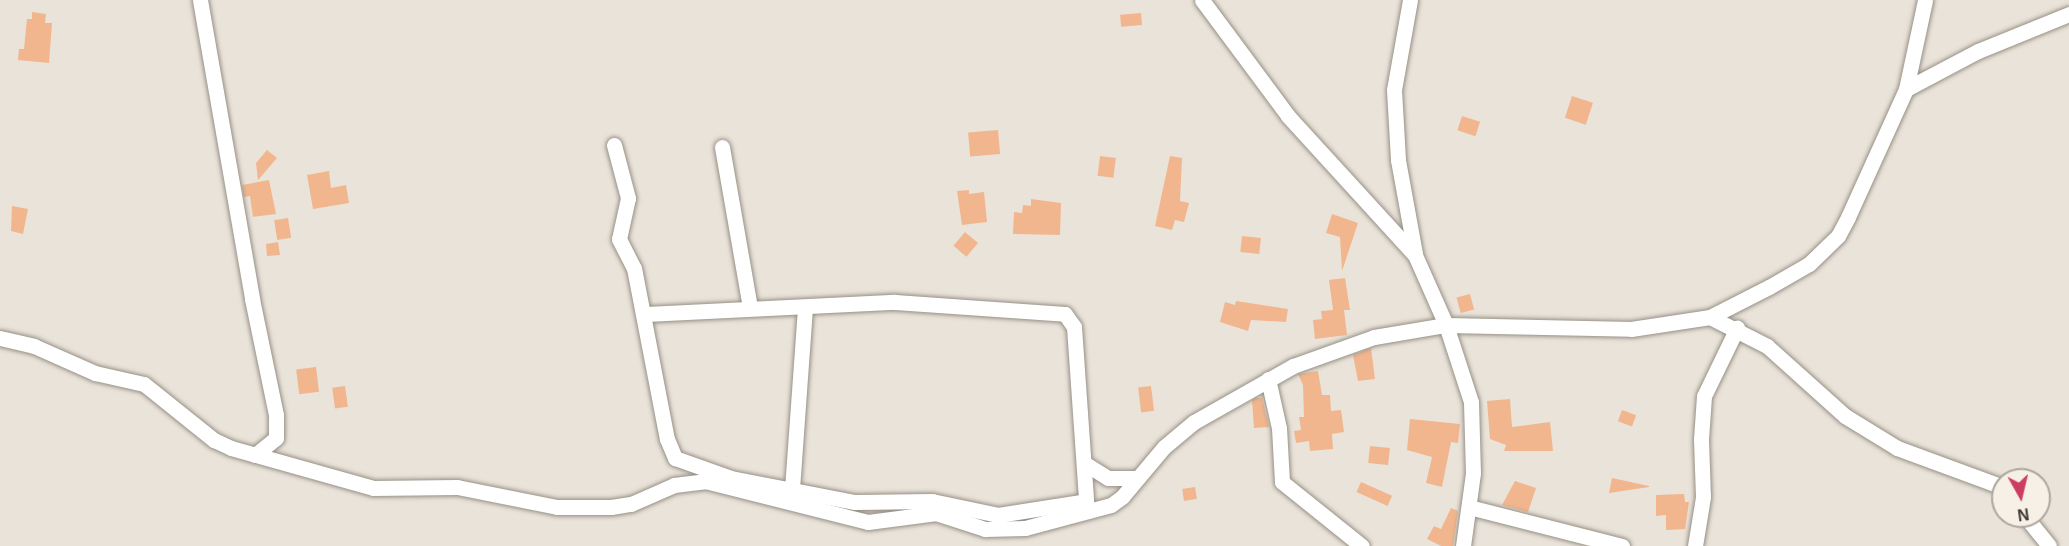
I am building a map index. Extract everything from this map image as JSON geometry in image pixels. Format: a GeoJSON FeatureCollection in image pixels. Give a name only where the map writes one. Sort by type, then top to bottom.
{"type":"FeatureCollection","features":[{"type":"Feature","properties":{"kind":"street"},"geometry":{"type":"LineString","coordinates":[[200,0],[252,299],[276,415],[276,438],[255,455]]}},
{"type":"Feature","properties":{"kind":"street"},"geometry":{"type":"LineString","coordinates":[[1202,0],[1288,116],[1415,255]]}},
{"type":"Feature","properties":{"kind":"street"},"geometry":{"type":"LineString","coordinates":[[1410,0],[1394,90],[1398,160],[1415,255],[1446,325],[1471,402],[1473,473],[1463,546]]}},
{"type":"Feature","properties":{"kind":"street"},"geometry":{"type":"LineString","coordinates":[[0,338],[34,346],[95,373],[144,384],[214,440],[255,455],[374,488],[457,487],[556,507],[631,504],[690,481],[705,481],[868,522],[936,513],[973,526],[1002,530],[1122,497],[1164,447],[1194,422],[1268,379],[1374,337],[1446,325],[1500,324],[1600,331],[1710,317],[1809,264],[1838,236],[1867,183],[1906,89],[1925,0]]}},
{"type":"Feature","properties":{"kind":"street"},"geometry":{"type":"LineString","coordinates":[[1906,89],[1978,51],[2069,14]]}},
{"type":"Feature","properties":{"kind":"street"},"geometry":{"type":"LineString","coordinates":[[614,145],[628,198],[619,239],[634,268],[646,314],[667,439],[675,458],[731,477],[855,502],[932,501],[985,515],[1087,506]]}},
{"type":"Feature","properties":{"kind":"street"},"geometry":{"type":"LineString","coordinates":[[722,147],[750,308]]}},
{"type":"Feature","properties":{"kind":"street"},"geometry":{"type":"LineString","coordinates":[[646,314],[895,302],[1065,314],[1074,327],[1087,506]]}},
{"type":"Feature","properties":{"kind":"street"},"geometry":{"type":"LineString","coordinates":[[792,489],[805,307]]}},
{"type":"Feature","properties":{"kind":"street"},"geometry":{"type":"LineString","coordinates":[[1710,317],[1737,328],[1767,346],[1845,416],[1897,448],[1991,483]]}},
{"type":"Feature","properties":{"kind":"street"},"geometry":{"type":"LineString","coordinates":[[1695,546],[1703,496],[1701,439],[1704,396],[1737,328]]}},
{"type":"Feature","properties":{"kind":"street"},"geometry":{"type":"LineString","coordinates":[[1268,379],[1279,428],[1282,482],[1362,546]]}},
{"type":"Feature","properties":{"kind":"street"},"geometry":{"type":"LineString","coordinates":[[1084,463],[1108,478],[1137,478]]}},
{"type":"Feature","properties":{"kind":"street"},"geometry":{"type":"LineString","coordinates":[[1469,507],[1622,546]]}},
{"type":"Feature","properties":{"kind":"street"},"geometry":{"type":"LineString","coordinates":[[2035,528],[2049,546]]}},
{"type":"Feature","properties":{"kind":"building"},"geometry":{"type":"Polygon","coordinates":[[[32,12],[46,14],[45,23],[52,23],[49,63],[18,60],[19,49],[24,49],[27,19],[32,19],[32,12]]]}},
{"type":"Feature","properties":{"kind":"building"},"geometry":{"type":"Polygon","coordinates":[[[1141,13],[1142,25],[1121,27],[1120,15],[1141,13]]]}},
{"type":"Feature","properties":{"kind":"building"},"geometry":{"type":"Polygon","coordinates":[[[1572,96],[1593,103],[1586,125],[1565,118],[1572,96]]]}},
{"type":"Feature","properties":{"kind":"building"},"geometry":{"type":"Polygon","coordinates":[[[1462,116],[1480,122],[1475,136],[1457,130],[1462,116]]]}},
{"type":"Feature","properties":{"kind":"building"},"geometry":{"type":"Polygon","coordinates":[[[998,130],[1000,154],[970,157],[968,133],[998,130]]]}},
{"type":"Feature","properties":{"kind":"building"},"geometry":{"type":"Polygon","coordinates":[[[267,150],[277,158],[258,180],[256,163],[267,150]]]}},
{"type":"Feature","properties":{"kind":"building"},"geometry":{"type":"Polygon","coordinates":[[[1100,156],[1116,158],[1113,178],[1098,176],[1100,156]]]}},
{"type":"Feature","properties":{"kind":"building"},"geometry":{"type":"Polygon","coordinates":[[[1170,156],[1182,158],[1180,201],[1189,203],[1184,222],[1175,220],[1172,230],[1155,226],[1170,156]]]}},
{"type":"Feature","properties":{"kind":"building"},"geometry":{"type":"Polygon","coordinates":[[[329,171],[331,188],[346,185],[349,203],[313,209],[307,175],[329,171]]]}},
{"type":"Feature","properties":{"kind":"building"},"geometry":{"type":"Polygon","coordinates":[[[269,180],[276,214],[253,217],[250,196],[244,197],[242,185],[269,180]]]}},
{"type":"Feature","properties":{"kind":"building"},"geometry":{"type":"Polygon","coordinates":[[[969,190],[969,194],[984,192],[987,222],[962,225],[957,191],[969,190]]]}},
{"type":"Feature","properties":{"kind":"building"},"geometry":{"type":"Polygon","coordinates":[[[1031,199],[1061,203],[1060,235],[1013,234],[1014,212],[1022,213],[1023,205],[1031,206],[1031,199]]]}},
{"type":"Feature","properties":{"kind":"building"},"geometry":{"type":"Polygon","coordinates":[[[12,206],[28,209],[23,234],[11,231],[12,206]]]}},
{"type":"Feature","properties":{"kind":"building"},"geometry":{"type":"Polygon","coordinates":[[[1332,214],[1358,223],[1342,271],[1340,237],[1326,233],[1332,214]]]}},
{"type":"Feature","properties":{"kind":"building"},"geometry":{"type":"Polygon","coordinates":[[[288,218],[291,238],[277,240],[274,220],[288,218]]]}},
{"type":"Feature","properties":{"kind":"building"},"geometry":{"type":"Polygon","coordinates":[[[965,232],[978,243],[966,257],[953,246],[965,232]]]}},
{"type":"Feature","properties":{"kind":"building"},"geometry":{"type":"Polygon","coordinates":[[[1242,236],[1261,238],[1259,254],[1240,252],[1242,236]]]}},
{"type":"Feature","properties":{"kind":"building"},"geometry":{"type":"Polygon","coordinates":[[[278,242],[280,255],[267,256],[266,244],[278,242]]]}},
{"type":"Feature","properties":{"kind":"building"},"geometry":{"type":"Polygon","coordinates":[[[1345,278],[1350,310],[1344,310],[1347,335],[1315,339],[1313,320],[1322,319],[1321,311],[1333,310],[1329,280],[1345,278]]]}},
{"type":"Feature","properties":{"kind":"building"},"geometry":{"type":"Polygon","coordinates":[[[1470,294],[1474,309],[1461,313],[1456,298],[1470,294]]]}},
{"type":"Feature","properties":{"kind":"building"},"geometry":{"type":"Polygon","coordinates":[[[1236,301],[1288,309],[1286,322],[1251,320],[1248,331],[1220,322],[1225,302],[1235,305],[1236,301]]]}},
{"type":"Feature","properties":{"kind":"building"},"geometry":{"type":"Polygon","coordinates":[[[1371,348],[1375,379],[1358,381],[1353,355],[1371,348]]]}},
{"type":"Feature","properties":{"kind":"building"},"geometry":{"type":"Polygon","coordinates":[[[316,367],[319,392],[299,394],[296,369],[316,367]]]}},
{"type":"Feature","properties":{"kind":"building"},"geometry":{"type":"Polygon","coordinates":[[[1318,371],[1322,395],[1330,395],[1331,411],[1341,410],[1344,432],[1332,434],[1333,449],[1310,451],[1309,441],[1296,443],[1294,431],[1301,430],[1299,417],[1304,417],[1303,385],[1298,374],[1318,371]]]}},
{"type":"Feature","properties":{"kind":"building"},"geometry":{"type":"Polygon","coordinates":[[[345,386],[348,407],[335,409],[332,388],[345,386]]]}},
{"type":"Feature","properties":{"kind":"building"},"geometry":{"type":"Polygon","coordinates":[[[1151,386],[1154,411],[1141,412],[1138,388],[1151,386]]]}},
{"type":"Feature","properties":{"kind":"building"},"geometry":{"type":"Polygon","coordinates":[[[1262,398],[1269,427],[1254,428],[1252,400],[1262,398]]]}},
{"type":"Feature","properties":{"kind":"building"},"geometry":{"type":"Polygon","coordinates":[[[1510,399],[1512,427],[1550,422],[1553,451],[1504,451],[1506,445],[1490,439],[1487,401],[1510,399]]]}},
{"type":"Feature","properties":{"kind":"building"},"geometry":{"type":"Polygon","coordinates":[[[1622,410],[1636,415],[1632,426],[1618,421],[1622,410]]]}},
{"type":"Feature","properties":{"kind":"building"},"geometry":{"type":"Polygon","coordinates":[[[1410,419],[1460,424],[1458,443],[1451,442],[1442,487],[1426,483],[1432,457],[1407,450],[1410,419]]]}},
{"type":"Feature","properties":{"kind":"building"},"geometry":{"type":"Polygon","coordinates":[[[1370,446],[1390,448],[1388,465],[1368,463],[1370,446]]]}},
{"type":"Feature","properties":{"kind":"building"},"geometry":{"type":"Polygon","coordinates":[[[1612,478],[1649,486],[1649,487],[1609,493],[1612,478]]]}},
{"type":"Feature","properties":{"kind":"building"},"geometry":{"type":"Polygon","coordinates":[[[1515,481],[1536,488],[1528,512],[1502,505],[1515,481]]]}},
{"type":"Feature","properties":{"kind":"building"},"geometry":{"type":"Polygon","coordinates":[[[1361,482],[1392,496],[1388,506],[1357,492],[1361,482]]]}},
{"type":"Feature","properties":{"kind":"building"},"geometry":{"type":"Polygon","coordinates":[[[1195,487],[1197,499],[1184,501],[1182,489],[1195,487]]]}},
{"type":"Feature","properties":{"kind":"building"},"geometry":{"type":"Polygon","coordinates":[[[1684,494],[1685,502],[1689,502],[1685,529],[1666,530],[1666,515],[1656,516],[1656,495],[1684,494]]]}},
{"type":"Feature","properties":{"kind":"building"},"geometry":{"type":"Polygon","coordinates":[[[1451,508],[1458,511],[1453,546],[1441,546],[1427,539],[1434,526],[1441,529],[1451,508]]]}}]}
